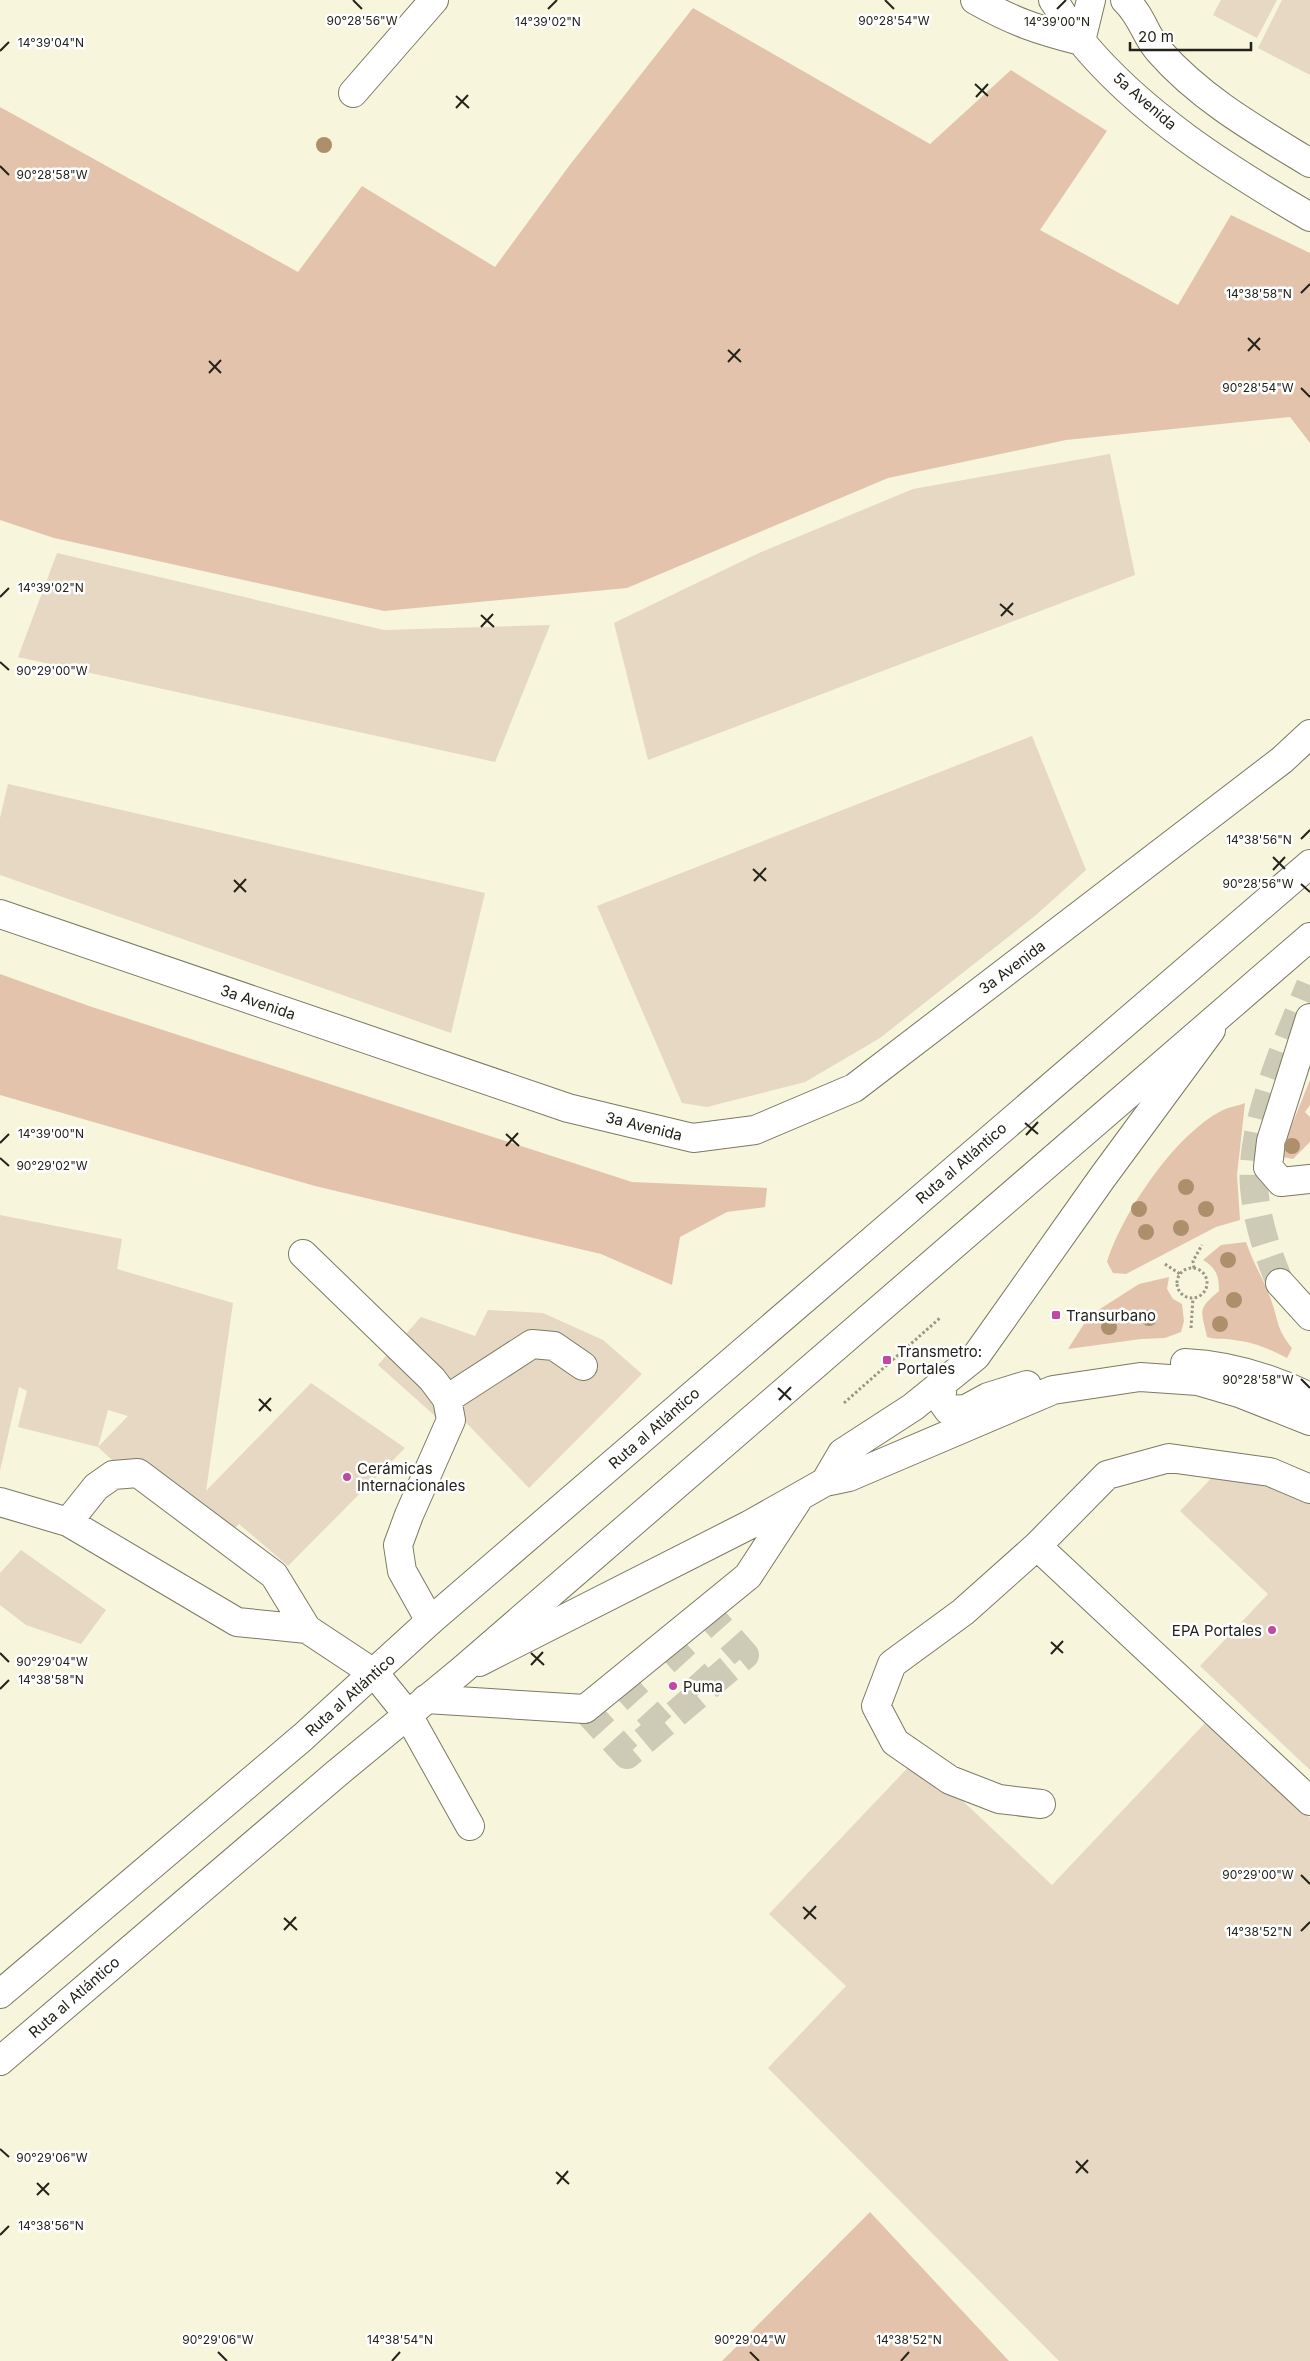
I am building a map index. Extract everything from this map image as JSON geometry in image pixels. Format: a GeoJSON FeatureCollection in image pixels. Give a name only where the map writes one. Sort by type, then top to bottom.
{"type":"FeatureCollection","features":[{"type":"Feature","properties":{"kind":"main road"},"geometry":{"type":"LineString","coordinates":[[353,93],[434,0]]}},
{"type":"Feature","properties":{"kind":"main road"},"geometry":{"type":"LineString","coordinates":[[975,0],[1010,19],[1036,30],[1081,41],[1091,0]]}},
{"type":"Feature","properties":{"kind":"main road","name":"5a Avenida"},"geometry":{"type":"LineString","coordinates":[[1053,0],[1081,41],[1131,94],[1196,144],[1310,218]]}},
{"type":"Feature","properties":{"kind":"main road"},"geometry":{"type":"LineString","coordinates":[[1125,0],[1137,12],[1158,50],[1222,110],[1310,163]]}},
{"type":"Feature","properties":{"kind":"main road","name":"3a Avenida"},"geometry":{"type":"LineString","coordinates":[[0,914],[568,1108],[693,1138],[755,1130],[854,1088],[1282,760],[1310,734]]}},
{"type":"Feature","properties":{"kind":"main road","name":"Ruta al Atlántico"},"geometry":{"type":"LineString","coordinates":[[0,1994],[303,1737],[375,1674],[430,1621],[1310,864]]}},
{"type":"Feature","properties":{"kind":"main road","name":"Ruta al Atlántico"},"geometry":{"type":"LineString","coordinates":[[0,2061],[336,1774],[461,1671],[1310,937]]}},
{"type":"Feature","properties":{"kind":"main road"},"geometry":{"type":"LineString","coordinates":[[825,1482],[842,1453],[913,1407],[976,1356],[1220,1016]]}},
{"type":"Feature","properties":{"kind":"main road"},"geometry":{"type":"LineString","coordinates":[[1310,1018],[1271,1141],[1268,1167],[1281,1182],[1310,1179]]}},
{"type":"Feature","properties":{"kind":"main road"},"geometry":{"type":"LineString","coordinates":[[303,1254],[432,1378],[447,1399],[451,1420],[409,1515],[398,1545],[402,1571],[430,1621]]}},
{"type":"Feature","properties":{"kind":"main road"},"geometry":{"type":"LineString","coordinates":[[1280,1283],[1310,1316]]}},
{"type":"Feature","properties":{"kind":"main road"},"geometry":{"type":"LineString","coordinates":[[447,1399],[532,1344],[554,1346],[583,1366]]}},
{"type":"Feature","properties":{"kind":"main road"},"geometry":{"type":"LineString","coordinates":[[943,1384],[941,1400],[948,1410],[966,1409],[988,1397],[1047,1378],[1137,1360],[1204,1364],[1249,1373],[1310,1398]]}},
{"type":"Feature","properties":{"kind":"main road"},"geometry":{"type":"LineString","coordinates":[[461,1671],[749,1525],[825,1482],[849,1477],[1053,1390],[1140,1377],[1198,1381],[1239,1392],[1310,1421]]}},
{"type":"Feature","properties":{"kind":"main road"},"geometry":{"type":"LineString","coordinates":[[1041,1804],[1000,1799],[950,1780],[895,1742],[876,1706],[892,1664],[963,1612],[1037,1546],[1107,1475],[1169,1458],[1270,1472],[1310,1488]]}},
{"type":"Feature","properties":{"kind":"main road"},"geometry":{"type":"LineString","coordinates":[[68,1522],[96,1487],[113,1475],[138,1473],[274,1575],[306,1629],[375,1674],[417,1707],[470,1826]]}},
{"type":"Feature","properties":{"kind":"main road"},"geometry":{"type":"LineString","coordinates":[[417,1707],[585,1709],[748,1576],[800,1496]]}},
{"type":"Feature","properties":{"kind":"main road"},"geometry":{"type":"LineString","coordinates":[[0,1502],[68,1522],[237,1622],[306,1629]]}},
{"type":"Feature","properties":{"kind":"main road"},"geometry":{"type":"LineString","coordinates":[[1037,1546],[1310,1801]]}},
{"type":"Feature","properties":{"kind":"path"},"geometry":{"type":"LineString","coordinates":[[1194,1268],[1192,1261],[1202,1245]]}},
{"type":"Feature","properties":{"kind":"path"},"geometry":{"type":"LineString","coordinates":[[1165,1264],[1180,1274]]}},
{"type":"Feature","properties":{"kind":"path"},"geometry":{"type":"LineString","coordinates":[[1194,1268],[1203,1272],[1207,1286],[1202,1295],[1193,1298],[1184,1296],[1178,1288],[1180,1274],[1194,1268]]}},
{"type":"Feature","properties":{"kind":"path"},"geometry":{"type":"LineString","coordinates":[[1190,1331],[1193,1323],[1193,1298]]}},
{"type":"Feature","properties":{"kind":"path"},"geometry":{"type":"LineString","coordinates":[[844,1403],[940,1318]]}},
{"type":"Feature","properties":{"kind":"shaded area"},"geometry":{"type":"Polygon","coordinates":[[[693,8],[930,144],[1011,70],[1107,131],[1040,230],[1178,305],[1231,215],[1310,253],[1310,443],[1290,417],[1066,440],[888,478],[627,588],[384,611],[54,538],[0,520],[0,107],[298,272],[362,186],[495,267],[569,166],[693,8]]]}},
{"type":"Feature","properties":{"kind":"shaded area"},"geometry":{"type":"Polygon","coordinates":[[[0,974],[89,1006],[632,1182],[767,1188],[765,1207],[727,1212],[680,1237],[672,1285],[601,1254],[315,1186],[0,1095],[0,974]]]}},
{"type":"Feature","properties":{"kind":"shaded area"},"geometry":{"type":"Polygon","coordinates":[[[1310,1080],[1310,1105],[1305,1112],[1310,1117],[1310,1142],[1293,1159],[1283,1157],[1283,1147],[1310,1080]]]}},
{"type":"Feature","properties":{"kind":"shaded area"},"geometry":{"type":"Polygon","coordinates":[[[1245,1103],[1237,1175],[1240,1220],[1216,1227],[1126,1274],[1113,1273],[1107,1262],[1115,1242],[1138,1198],[1169,1155],[1205,1121],[1223,1110],[1245,1103]]]}},
{"type":"Feature","properties":{"kind":"shaded area"},"geometry":{"type":"Polygon","coordinates":[[[1246,1242],[1270,1297],[1280,1329],[1292,1348],[1287,1358],[1248,1342],[1207,1337],[1202,1311],[1207,1302],[1219,1291],[1219,1285],[1214,1269],[1203,1260],[1221,1245],[1246,1242]]]}},
{"type":"Feature","properties":{"kind":"shaded area"},"geometry":{"type":"Polygon","coordinates":[[[1169,1277],[1167,1289],[1173,1299],[1182,1304],[1184,1321],[1181,1332],[1165,1338],[1141,1339],[1068,1349],[1089,1316],[1139,1284],[1169,1277]]]}},
{"type":"Feature","properties":{"kind":"shaded area"},"geometry":{"type":"Polygon","coordinates":[[[870,2212],[1009,2361],[722,2361],[870,2212]]]}},
{"type":"Feature","properties":{"kind":"building"},"geometry":{"type":"Polygon","coordinates":[[[1221,0],[1277,0],[1257,38],[1213,15],[1221,0]]]}},
{"type":"Feature","properties":{"kind":"building"},"geometry":{"type":"Polygon","coordinates":[[[1282,0],[1310,0],[1310,75],[1258,48],[1282,0]]]}},
{"type":"Feature","properties":{"kind":"building"},"geometry":{"type":"Polygon","coordinates":[[[1110,454],[1135,575],[648,760],[614,623],[759,553],[913,489],[1110,454]]]}},
{"type":"Feature","properties":{"kind":"building"},"geometry":{"type":"Polygon","coordinates":[[[57,553],[384,630],[550,625],[495,762],[18,657],[57,553]]]}},
{"type":"Feature","properties":{"kind":"building"},"geometry":{"type":"Polygon","coordinates":[[[1032,736],[1086,870],[1036,915],[880,1038],[805,1082],[707,1107],[682,1103],[597,906],[1032,736]]]}},
{"type":"Feature","properties":{"kind":"building"},"geometry":{"type":"Polygon","coordinates":[[[8,784],[485,893],[451,1033],[0,875],[0,818],[8,784]]]}},
{"type":"Feature","properties":{"kind":"building"},"geometry":{"type":"Polygon","coordinates":[[[0,1215],[122,1239],[117,1269],[233,1303],[206,1491],[311,1383],[405,1448],[288,1566],[239,1524],[219,1545],[167,1511],[98,1447],[18,1427],[27,1391],[19,1387],[0,1471],[0,1215]],[[108,1410],[98,1447],[128,1416],[108,1410]]]}},
{"type":"Feature","properties":{"kind":"building"},"geometry":{"type":"Polygon","coordinates":[[[488,1310],[543,1313],[603,1340],[642,1374],[529,1488],[455,1411],[444,1424],[378,1365],[421,1317],[475,1336],[488,1310]]]}},
{"type":"Feature","properties":{"kind":"building","name":"EPA Portales"},"geometry":{"type":"Polygon","coordinates":[[[1223,1466],[1310,1495],[1310,1770],[1200,1666],[1268,1594],[1180,1511],[1223,1466]]]}},
{"type":"Feature","properties":{"kind":"building"},"geometry":{"type":"Polygon","coordinates":[[[21,1550],[106,1610],[81,1644],[26,1625],[0,1605],[0,1573],[21,1550]]]}},
{"type":"Feature","properties":{"kind":"building"},"geometry":{"type":"Polygon","coordinates":[[[1207,1721],[1310,1818],[1310,2361],[1059,2361],[768,2068],[846,1986],[769,1914],[917,1758],[1052,1885],[1207,1721]]]}},
{"type":"Feature","properties":{"kind":"tunnel"},"geometry":{"type":"LineString","coordinates":[[1280,1283],[1260,1224],[1255,1200],[1254,1163],[1263,1111],[1281,1057],[1310,985]]}},
{"type":"Feature","properties":{"kind":"tunnel"},"geometry":{"type":"LineString","coordinates":[[585,1709],[627,1755],[745,1655],[705,1610]]}},
{"type":"Feature","properties":{"kind":"tunnel"},"geometry":{"type":"LineString","coordinates":[[666,1642],[707,1687]]}},
{"type":"Feature","properties":{"kind":"tunnel"},"geometry":{"type":"LineString","coordinates":[[619,1680],[661,1726]]}},
{"type":"Feature","properties":{"kind":"place","name":"Transurbano"},"geometry":{"type":"Point","coordinates":[1056,1315]}},
{"type":"Feature","properties":{"kind":"place","name":"Transmetro: Portales"},"geometry":{"type":"Point","coordinates":[887,1360]}},
{"type":"Feature","properties":{"kind":"place","name":"Cerámicas Internacionales"},"geometry":{"type":"Point","coordinates":[347,1477]}},
{"type":"Feature","properties":{"kind":"place","name":"EPA Portales"},"geometry":{"type":"Point","coordinates":[1272,1630]}},
{"type":"Feature","properties":{"kind":"place","name":"Puma"},"geometry":{"type":"Point","coordinates":[673,1686]}}]}
